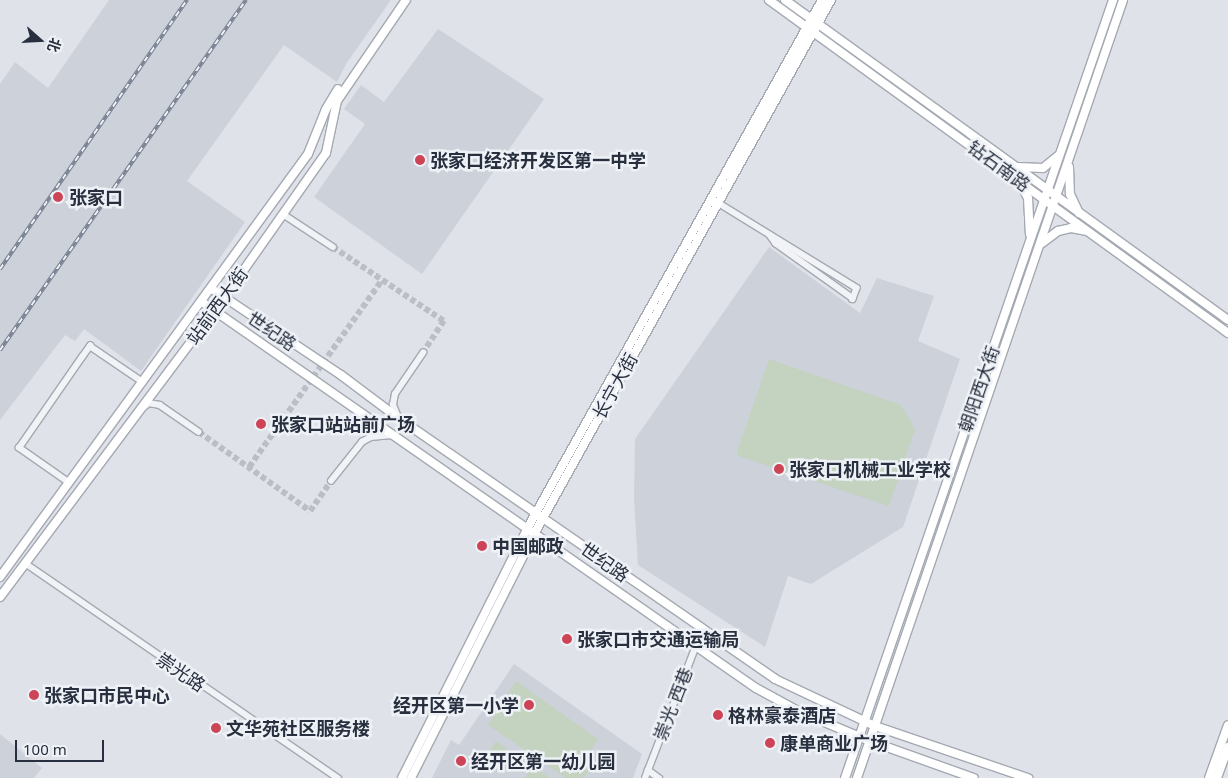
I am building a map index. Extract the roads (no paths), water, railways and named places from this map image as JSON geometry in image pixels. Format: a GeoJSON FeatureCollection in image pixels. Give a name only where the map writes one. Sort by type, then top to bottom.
{"type":"FeatureCollection","features":[{"type":"Feature","properties":{"kind":"main road","name":"站前西大街"},"geometry":{"type":"LineString","coordinates":[[0,597],[224,298],[326,153],[337,101],[347,80],[402,0]]}},
{"type":"Feature","properties":{"kind":"main road","name":"站前西大街"},"geometry":{"type":"LineString","coordinates":[[0,577],[212,289],[308,154],[326,109],[406,0]]}},
{"type":"Feature","properties":{"kind":"main road","name":"钻石南路"},"geometry":{"type":"LineString","coordinates":[[769,0],[1015,177],[1046,195]]}},
{"type":"Feature","properties":{"kind":"main road","name":"钻石南路"},"geometry":{"type":"LineString","coordinates":[[785,0],[1011,165],[1090,232],[1228,333]]}},
{"type":"Feature","properties":{"kind":"main road","name":"长宁大街"},"geometry":{"type":"LineString","coordinates":[[814,21],[822,0]]}},
{"type":"Feature","properties":{"kind":"main road","name":"长宁大街"},"geometry":{"type":"LineString","coordinates":[[411,778],[534,534],[539,516],[809,29],[831,0]]}},
{"type":"Feature","properties":{"kind":"main road","name":"朝阳西大街"},"geometry":{"type":"LineString","coordinates":[[845,778],[1113,0]]}},
{"type":"Feature","properties":{"kind":"main road","name":"朝阳西大街"},"geometry":{"type":"LineString","coordinates":[[857,778],[1123,0]]}},
{"type":"Feature","properties":{"kind":"main road","name":"长宁大街"},"geometry":{"type":"LineString","coordinates":[[402,778],[527,529],[539,516],[717,202],[809,29]]}},
{"type":"Feature","properties":{"kind":"main road"},"geometry":{"type":"LineString","coordinates":[[1011,165],[1024,169],[1043,168],[1060,152]]}},
{"type":"Feature","properties":{"kind":"main road"},"geometry":{"type":"LineString","coordinates":[[1070,157],[1070,194],[1082,217]]}},
{"type":"Feature","properties":{"kind":"main road"},"geometry":{"type":"LineString","coordinates":[[1015,177],[1028,198],[1031,221],[1028,246]]}},
{"type":"Feature","properties":{"kind":"main road","name":"钻石南路"},"geometry":{"type":"LineString","coordinates":[[1055,202],[1082,217],[1228,320]]}},
{"type":"Feature","properties":{"kind":"main road"},"geometry":{"type":"LineString","coordinates":[[1039,249],[1052,232],[1071,228],[1090,232]]}},
{"type":"Feature","properties":{"kind":"main road","name":"世纪路"},"geometry":{"type":"LineString","coordinates":[[212,289],[290,343],[341,374],[409,426],[775,679],[875,726],[1028,778]]}},
{"type":"Feature","properties":{"kind":"main road","name":"世纪路"},"geometry":{"type":"LineString","coordinates":[[202,302],[756,688],[800,712],[860,737],[974,778]]}},
{"type":"Feature","properties":{"kind":"main road"},"geometry":{"type":"LineString","coordinates":[[281,356],[290,343]]}},
{"type":"Feature","properties":{"kind":"main road"},"geometry":{"type":"LineString","coordinates":[[400,440],[409,426]]}},
{"type":"Feature","properties":{"kind":"main road"},"geometry":{"type":"LineString","coordinates":[[100,441],[111,449]]}},
{"type":"Feature","properties":{"kind":"main road"},"geometry":{"type":"LineString","coordinates":[[1209,778],[1228,725]]}},
{"type":"Feature","properties":{"kind":"main road"},"geometry":{"type":"LineString","coordinates":[[1217,778],[1228,747]]}},
{"type":"Feature","properties":{"kind":"street"},"geometry":{"type":"LineString","coordinates":[[717,202],[857,288],[853,299],[776,244],[770,236]]}},
{"type":"Feature","properties":{"kind":"street"},"geometry":{"type":"LineString","coordinates":[[283,214],[333,247]]}},
{"type":"Feature","properties":{"kind":"street"},"geometry":{"type":"LineString","coordinates":[[69,483],[19,448],[90,346],[143,382]]}},
{"type":"Feature","properties":{"kind":"street"},"geometry":{"type":"LineString","coordinates":[[402,421],[394,410],[395,394],[423,353]]}},
{"type":"Feature","properties":{"kind":"street"},"geometry":{"type":"LineString","coordinates":[[142,408],[149,403],[160,405],[199,432]]}},
{"type":"Feature","properties":{"kind":"street"},"geometry":{"type":"LineString","coordinates":[[331,481],[362,442],[371,437],[392,435]]}},
{"type":"Feature","properties":{"kind":"street","name":"崇光路"},"geometry":{"type":"LineString","coordinates":[[25,564],[338,778]]}},
{"type":"Feature","properties":{"kind":"street","name":"崇光 西巷"},"geometry":{"type":"LineString","coordinates":[[645,778],[696,646],[706,632]]}},
{"type":"Feature","properties":{"kind":"street"},"geometry":{"type":"LineString","coordinates":[[648,770],[659,778]]}},
{"type":"Feature","properties":{"kind":"tunnel"},"geometry":{"type":"LineString","coordinates":[[333,247],[444,321],[423,353]]}},
{"type":"Feature","properties":{"kind":"tunnel"},"geometry":{"type":"LineString","coordinates":[[249,467],[382,280]]}},
{"type":"Feature","properties":{"kind":"tunnel"},"geometry":{"type":"LineString","coordinates":[[199,432],[310,511],[331,481]]}},
{"type":"Feature","properties":{"kind":"railway"},"geometry":{"type":"LineString","coordinates":[[0,269],[187,0]]}},
{"type":"Feature","properties":{"kind":"railway"},"geometry":{"type":"LineString","coordinates":[[0,350],[246,0]]}},
{"type":"Feature","properties":{"kind":"place","name":"张家口经济开发区第一中学"},"geometry":{"type":"Point","coordinates":[420,160]}},
{"type":"Feature","properties":{"kind":"place","name":"张家口"},"geometry":{"type":"Point","coordinates":[58,197]}},
{"type":"Feature","properties":{"kind":"place","name":"张家口站站前广场"},"geometry":{"type":"Point","coordinates":[261,424]}},
{"type":"Feature","properties":{"kind":"place","name":"张家口机械工业学校"},"geometry":{"type":"Point","coordinates":[779,469]}},
{"type":"Feature","properties":{"kind":"place","name":"中国邮政"},"geometry":{"type":"Point","coordinates":[482,546]}},
{"type":"Feature","properties":{"kind":"place","name":"张家口市交通运输局"},"geometry":{"type":"Point","coordinates":[567,639]}},
{"type":"Feature","properties":{"kind":"place","name":"张家口市民中心"},"geometry":{"type":"Point","coordinates":[34,695]}},
{"type":"Feature","properties":{"kind":"place","name":"经开区第一小学"},"geometry":{"type":"Point","coordinates":[529,705]}},
{"type":"Feature","properties":{"kind":"place","name":"格林豪泰酒店"},"geometry":{"type":"Point","coordinates":[718,715]}},
{"type":"Feature","properties":{"kind":"place","name":"文华苑社区服务楼"},"geometry":{"type":"Point","coordinates":[216,728]}},
{"type":"Feature","properties":{"kind":"place","name":"康单商业广场"},"geometry":{"type":"Point","coordinates":[770,743]}},
{"type":"Feature","properties":{"kind":"place","name":"经开区第一幼儿园"},"geometry":{"type":"Point","coordinates":[461,761]}}]}
